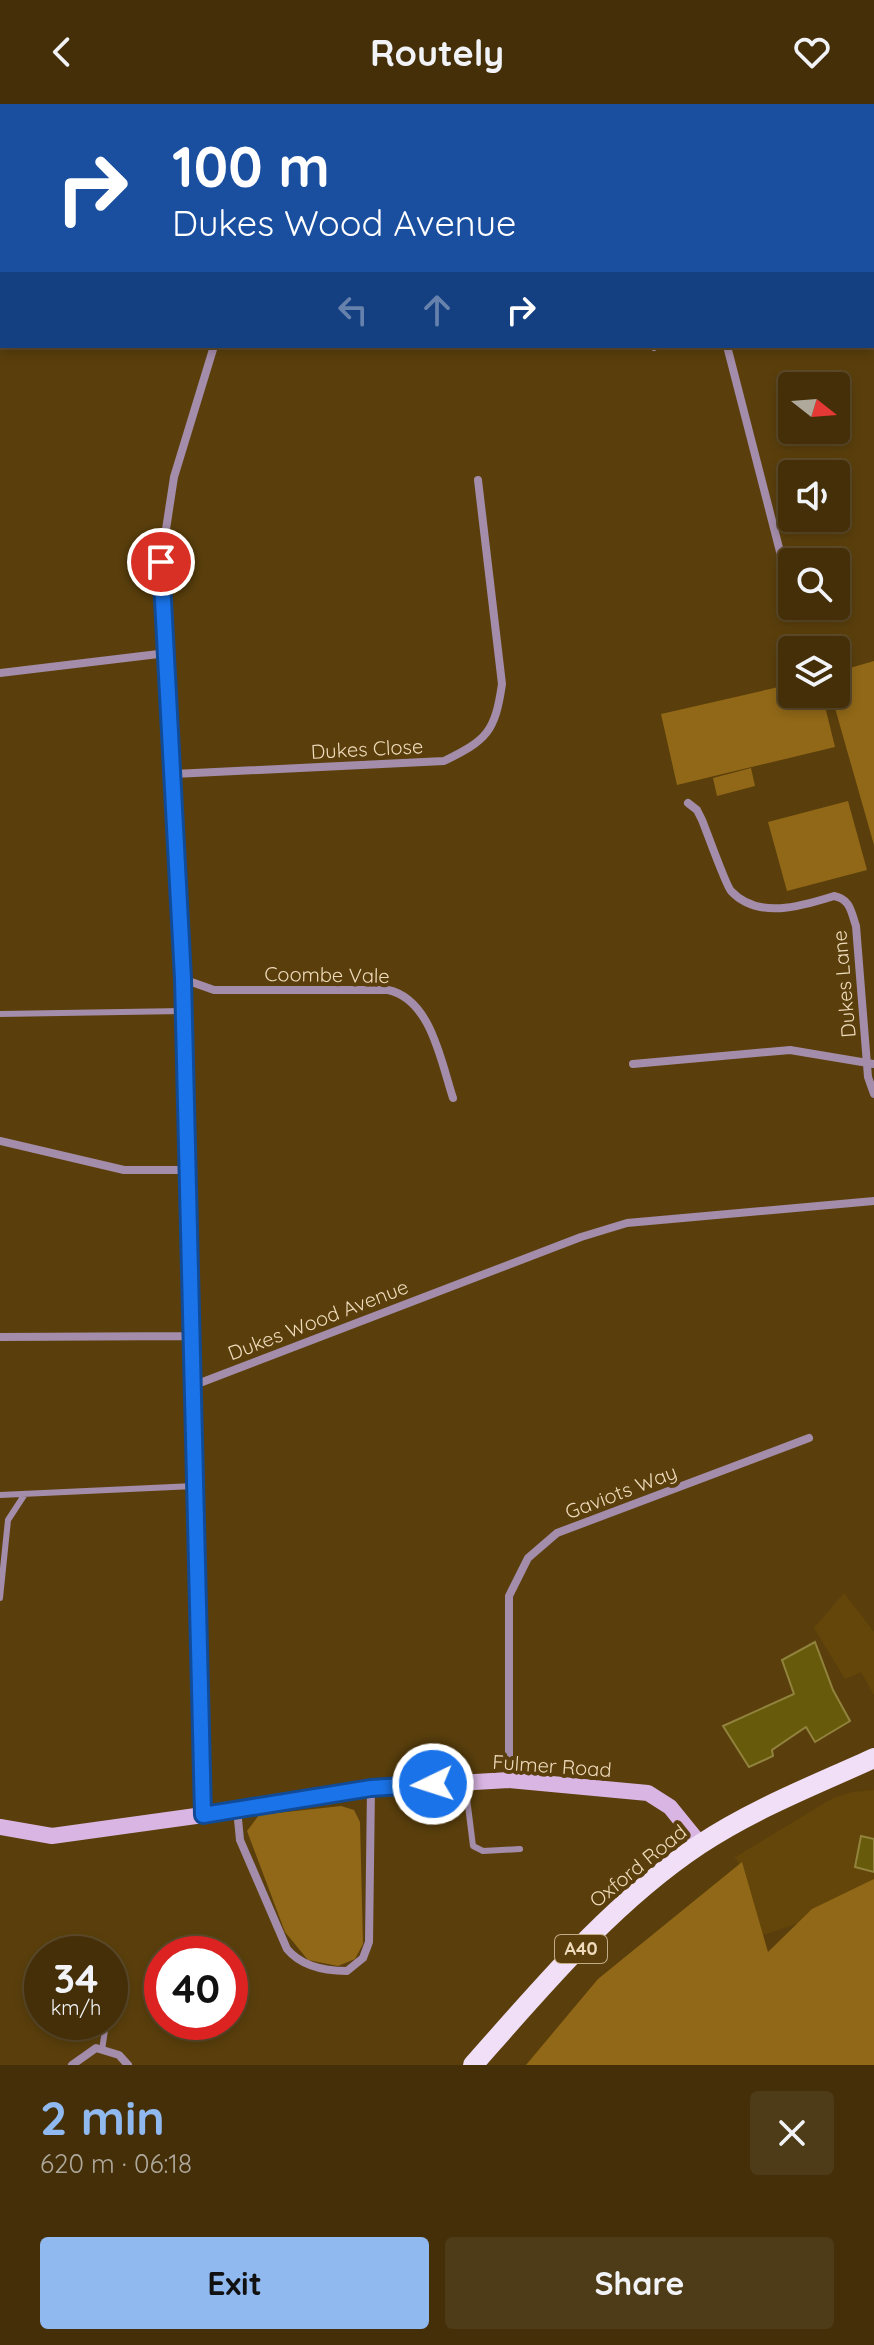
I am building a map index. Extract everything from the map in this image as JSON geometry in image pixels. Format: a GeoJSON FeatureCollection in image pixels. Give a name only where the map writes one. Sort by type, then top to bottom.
{"type":"FeatureCollection","features":[{"type":"Feature","properties":{"kind":"main road","name":"Oxford Road"},"geometry":{"type":"LineString","coordinates":[[473,2065],[617,1909],[700,1844],[769,1805],[874,1758]]}},
{"type":"Feature","properties":{"kind":"street"},"geometry":{"type":"LineString","coordinates":[[203,1815],[183,979],[161,562],[174,477],[213,348]]}},
{"type":"Feature","properties":{"kind":"street"},"geometry":{"type":"LineString","coordinates":[[728,348],[779,548]]}},
{"type":"Feature","properties":{"kind":"street","name":"Dukes Close"},"geometry":{"type":"LineString","coordinates":[[174,774],[444,761],[477,744],[498,715],[502,684],[478,480]]}},
{"type":"Feature","properties":{"kind":"street"},"geometry":{"type":"LineString","coordinates":[[0,673],[167,653]]}},
{"type":"Feature","properties":{"kind":"street","name":"Dukes Lane"},"geometry":{"type":"LineString","coordinates":[[688,803],[697,810],[702,820],[729,890],[740,898],[751,904],[776,909],[834,896],[848,902],[856,926],[874,1094]]}},
{"type":"Feature","properties":{"kind":"street","name":"Coombe Vale"},"geometry":{"type":"LineString","coordinates":[[183,979],[214,990],[388,990],[404,994],[426,1023],[453,1098]]}},
{"type":"Feature","properties":{"kind":"street"},"geometry":{"type":"LineString","coordinates":[[633,1064],[790,1050],[870,1064]]}},
{"type":"Feature","properties":{"kind":"street"},"geometry":{"type":"LineString","coordinates":[[0,1141],[124,1170],[186,1170]]}},
{"type":"Feature","properties":{"kind":"street","name":"Dukes Wood Avenue"},"geometry":{"type":"LineString","coordinates":[[192,1386],[581,1237],[627,1223],[874,1201]]}},
{"type":"Feature","properties":{"kind":"street"},"geometry":{"type":"LineString","coordinates":[[0,1337],[190,1336]]}},
{"type":"Feature","properties":{"kind":"street","name":"Gaviots Way"},"geometry":{"type":"LineString","coordinates":[[509,1780],[509,1596],[528,1558],[557,1533],[809,1438]]}},
{"type":"Feature","properties":{"kind":"street","name":"Fulmer Road"},"geometry":{"type":"LineString","coordinates":[[0,1827],[52,1836],[371,1788],[509,1780],[648,1793],[670,1807],[700,1844]]}},
{"type":"Feature","properties":{"kind":"street"},"geometry":{"type":"LineString","coordinates":[[237,1809],[240,1840],[287,1949],[295,1960],[305,1964],[347,1971],[363,1958],[369,1942],[371,1788]]}},
{"type":"Feature","properties":{"kind":"street"},"geometry":{"type":"LineString","coordinates":[[72,2065],[96,2048],[119,2055],[128,2065]]}},
{"type":"Feature","properties":{"kind":"lane"},"geometry":{"type":"LineString","coordinates":[[0,1014],[183,1011]]}},
{"type":"Feature","properties":{"kind":"lane"},"geometry":{"type":"LineString","coordinates":[[0,1495],[194,1486]]}},
{"type":"Feature","properties":{"kind":"lane"},"geometry":{"type":"LineString","coordinates":[[0,1598],[8,1520],[25,1494]]}},
{"type":"Feature","properties":{"kind":"lane"},"geometry":{"type":"LineString","coordinates":[[464,1781],[473,1846],[483,1851],[520,1849]]}},
{"type":"Feature","properties":{"kind":"lane"},"geometry":{"type":"LineString","coordinates":[[102,2050],[104,2040]]}},
{"type":"Feature","properties":{"kind":"shaded area"},"geometry":{"type":"Polygon","coordinates":[[[874,661],[874,845],[835,708],[850,708],[850,668],[874,661]]]}},
{"type":"Feature","properties":{"kind":"shaded area"},"geometry":{"type":"Polygon","coordinates":[[[778,687],[778,708],[825,708],[835,747],[677,785],[661,714],[778,687]]]}},
{"type":"Feature","properties":{"kind":"shaded area"},"geometry":{"type":"Polygon","coordinates":[[[751,768],[755,786],[717,796],[713,778],[751,768]]]}},
{"type":"Feature","properties":{"kind":"shaded area"},"geometry":{"type":"Polygon","coordinates":[[[848,801],[867,870],[787,891],[768,822],[848,801]]]}},
{"type":"Feature","properties":{"kind":"shaded area"},"geometry":{"type":"Polygon","coordinates":[[[844,1593],[874,1632],[874,1695],[861,1672],[845,1679],[814,1628],[844,1593]]]}},
{"type":"Feature","properties":{"kind":"shaded area"},"geometry":{"type":"Polygon","coordinates":[[[874,1790],[874,1898],[757,1937],[738,1861],[734,1858],[833,1798],[874,1790]]]}},
{"type":"Feature","properties":{"kind":"shaded area"},"geometry":{"type":"Polygon","coordinates":[[[341,1806],[354,1810],[360,1822],[363,1944],[355,1959],[338,1966],[308,1960],[285,1932],[247,1831],[259,1815],[341,1806]]]}},
{"type":"Feature","properties":{"kind":"shaded area"},"geometry":{"type":"Polygon","coordinates":[[[742,1862],[768,1952],[812,1909],[874,1879],[874,2065],[526,2065],[598,1979],[742,1862]]]}},
{"type":"Feature","properties":{"kind":"building"},"geometry":{"type":"Polygon","coordinates":[[[815,1642],[833,1690],[850,1721],[815,1742],[806,1727],[772,1750],[773,1756],[749,1767],[723,1726],[794,1694],[782,1660],[815,1642]]]}},
{"type":"Feature","properties":{"kind":"building"},"geometry":{"type":"Polygon","coordinates":[[[861,1836],[874,1839],[874,1872],[855,1867],[861,1836]]]}},
{"type":"Feature","properties":{"kind":"route"},"geometry":{"type":"LineString","coordinates":[[161,562],[183,979],[203,1815],[371,1788],[433,1784]]}}]}
